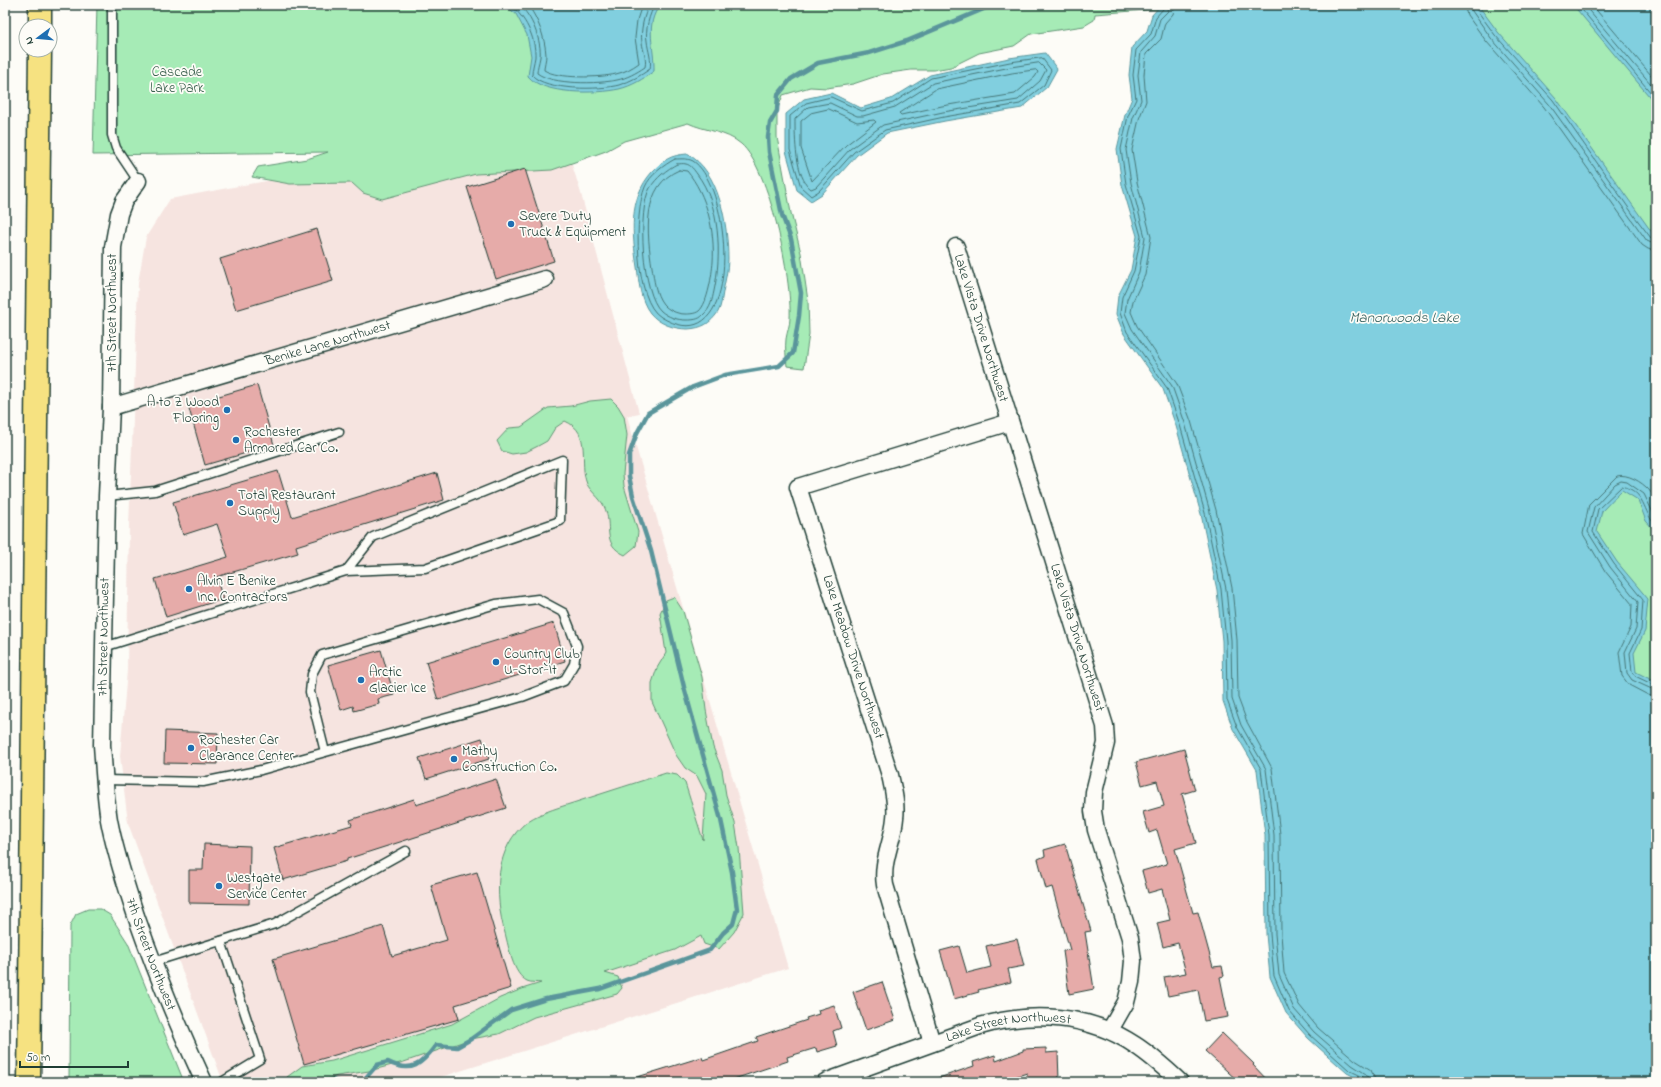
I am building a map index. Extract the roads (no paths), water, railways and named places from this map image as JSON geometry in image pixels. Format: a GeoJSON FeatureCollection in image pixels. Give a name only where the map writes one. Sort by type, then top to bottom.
{"type":"FeatureCollection","features":[{"type":"Feature","properties":{"kind":"highway"},"geometry":{"type":"LineString","coordinates":[[40,5],[40,18]]}},
{"type":"Feature","properties":{"kind":"highway"},"geometry":{"type":"LineString","coordinates":[[30,1082],[40,58]]}},
{"type":"Feature","properties":{"kind":"street","name":"7th Street Northwest"},"geometry":{"type":"LineString","coordinates":[[138,181],[124,201],[119,214],[112,247],[111,407],[107,496],[102,745],[104,780],[109,820],[119,861],[153,962],[204,1082]]}},
{"type":"Feature","properties":{"kind":"street","name":"Lake Vista Drive Northwest"},"geometry":{"type":"LineString","coordinates":[[956,247],[1105,726],[1106,743],[1094,792],[1092,811],[1096,830],[1130,938],[1132,961],[1131,982],[1126,1002],[1110,1030]]}},
{"type":"Feature","properties":{"kind":"street","name":"Benike Lane Northwest"},"geometry":{"type":"LineString","coordinates":[[111,407],[545,279]]}},
{"type":"Feature","properties":{"kind":"street","name":"Lake Meadow Drive Northwest"},"geometry":{"type":"LineString","coordinates":[[932,1043],[885,885],[884,861],[895,818],[894,796],[890,775],[798,487],[1010,422]]}},
{"type":"Feature","properties":{"kind":"street","name":"Lake Street Northwest"},"geometry":{"type":"LineString","coordinates":[[825,1082],[980,1026],[1001,1020],[1041,1016],[1066,1019],[1110,1030],[1145,1052],[1180,1082]]}},
{"type":"Feature","properties":{"kind":"lane"},"geometry":{"type":"LineString","coordinates":[[112,5],[112,135],[116,148],[138,181]]}},
{"type":"Feature","properties":{"kind":"lane"},"geometry":{"type":"LineString","coordinates":[[107,496],[155,491],[339,432]]}},
{"type":"Feature","properties":{"kind":"lane"},"geometry":{"type":"LineString","coordinates":[[104,647],[346,571],[425,568],[560,521],[562,460],[373,537],[346,571]]}},
{"type":"Feature","properties":{"kind":"lane"},"geometry":{"type":"LineString","coordinates":[[104,780],[203,782],[261,770],[325,752],[522,696],[564,681],[574,664],[577,646],[564,613],[538,599],[496,604],[322,655],[312,674],[310,692],[325,752]]}},
{"type":"Feature","properties":{"kind":"lane"},"geometry":{"type":"LineString","coordinates":[[153,962],[274,924],[406,851]]}},
{"type":"Feature","properties":{"kind":"lane"},"geometry":{"type":"LineString","coordinates":[[221,941],[260,1059],[222,1082]]}},
{"type":"Feature","properties":{"kind":"water"},"geometry":{"type":"Polygon","coordinates":[[[504,5],[660,5],[652,21],[651,29],[654,71],[624,88],[609,91],[570,92],[545,87],[535,82],[528,76],[531,56],[527,35],[516,14],[504,5]]]}},
{"type":"Feature","properties":{"kind":"water","name":"Manorwoods Lake"},"geometry":{"type":"Polygon","coordinates":[[[1161,5],[1478,5],[1498,32],[1556,98],[1656,238],[1656,532],[1646,521],[1638,500],[1622,490],[1602,511],[1597,532],[1617,562],[1648,599],[1645,631],[1634,653],[1636,672],[1656,682],[1656,1082],[1364,1082],[1347,1073],[1308,1038],[1286,1013],[1270,977],[1266,934],[1265,835],[1257,770],[1233,729],[1223,701],[1222,641],[1217,590],[1201,514],[1176,426],[1163,389],[1124,334],[1116,314],[1118,296],[1131,270],[1137,236],[1122,185],[1117,149],[1125,115],[1132,98],[1129,75],[1132,47],[1147,31],[1152,15],[1161,5]]]}},
{"type":"Feature","properties":{"kind":"water"},"geometry":{"type":"Polygon","coordinates":[[[1573,5],[1656,5],[1656,106],[1649,96],[1573,5]]]}},
{"type":"Feature","properties":{"kind":"water"},"geometry":{"type":"Polygon","coordinates":[[[1045,53],[1057,69],[1047,87],[1022,108],[945,121],[887,133],[857,155],[822,194],[811,201],[797,190],[786,151],[786,114],[804,99],[831,93],[861,108],[891,99],[930,75],[1009,58],[1045,53]]]}},
{"type":"Feature","properties":{"kind":"water"},"geometry":{"type":"Polygon","coordinates":[[[687,154],[698,162],[707,173],[714,186],[720,200],[724,216],[728,246],[727,271],[720,308],[712,320],[705,325],[688,329],[672,327],[662,323],[650,313],[647,308],[639,285],[633,230],[635,205],[644,182],[664,161],[672,157],[687,154]]]}},
{"type":"Feature","properties":{"kind":"waterway"},"geometry":{"type":"LineString","coordinates":[[362,1082],[377,1065],[388,1062],[404,1067],[410,1067],[421,1062],[436,1045],[457,1047],[471,1039],[511,1010],[546,999],[600,989],[710,950],[723,933],[733,924],[737,909],[732,872],[721,820],[684,687],[651,551],[633,496],[629,476],[629,455],[637,433],[648,413],[693,387],[725,375],[779,366],[793,353],[801,293],[791,239],[782,215],[769,152],[768,137],[770,123],[777,111],[778,95],[791,79],[818,63],[869,53],[907,41],[986,8],[1024,5]]}},
{"type":"Feature","properties":{"kind":"waterway"},"geometry":{"type":"LineString","coordinates":[[329,1082],[331,1080],[338,1082]]}},
{"type":"Feature","properties":{"kind":"place","name":"Severe Duty Truck & Equipment"},"geometry":{"type":"Point","coordinates":[511,224]}},
{"type":"Feature","properties":{"kind":"place","name":"A to Z Wood Flooring"},"geometry":{"type":"Point","coordinates":[227,410]}},
{"type":"Feature","properties":{"kind":"place","name":"Rochester Armored Car Co."},"geometry":{"type":"Point","coordinates":[236,440]}},
{"type":"Feature","properties":{"kind":"place","name":"Total Restaurant Supply"},"geometry":{"type":"Point","coordinates":[230,503]}},
{"type":"Feature","properties":{"kind":"place","name":"Alvin E Benike Inc. Contractors"},"geometry":{"type":"Point","coordinates":[189,589]}},
{"type":"Feature","properties":{"kind":"place","name":"Country Club U-Stor-It"},"geometry":{"type":"Point","coordinates":[496,662]}},
{"type":"Feature","properties":{"kind":"place","name":"Arctic Glacier Ice"},"geometry":{"type":"Point","coordinates":[361,680]}},
{"type":"Feature","properties":{"kind":"place","name":"Rochester Car Clearance Center"},"geometry":{"type":"Point","coordinates":[191,748]}},
{"type":"Feature","properties":{"kind":"place","name":"Mathy Construction Co."},"geometry":{"type":"Point","coordinates":[454,759]}},
{"type":"Feature","properties":{"kind":"place","name":"Westgate Service Center"},"geometry":{"type":"Point","coordinates":[219,886]}},
{"type":"Feature","properties":{"kind":"park label","name":"Cascade Lake Park"},"geometry":{"type":"Point","coordinates":[177,80]}}]}
